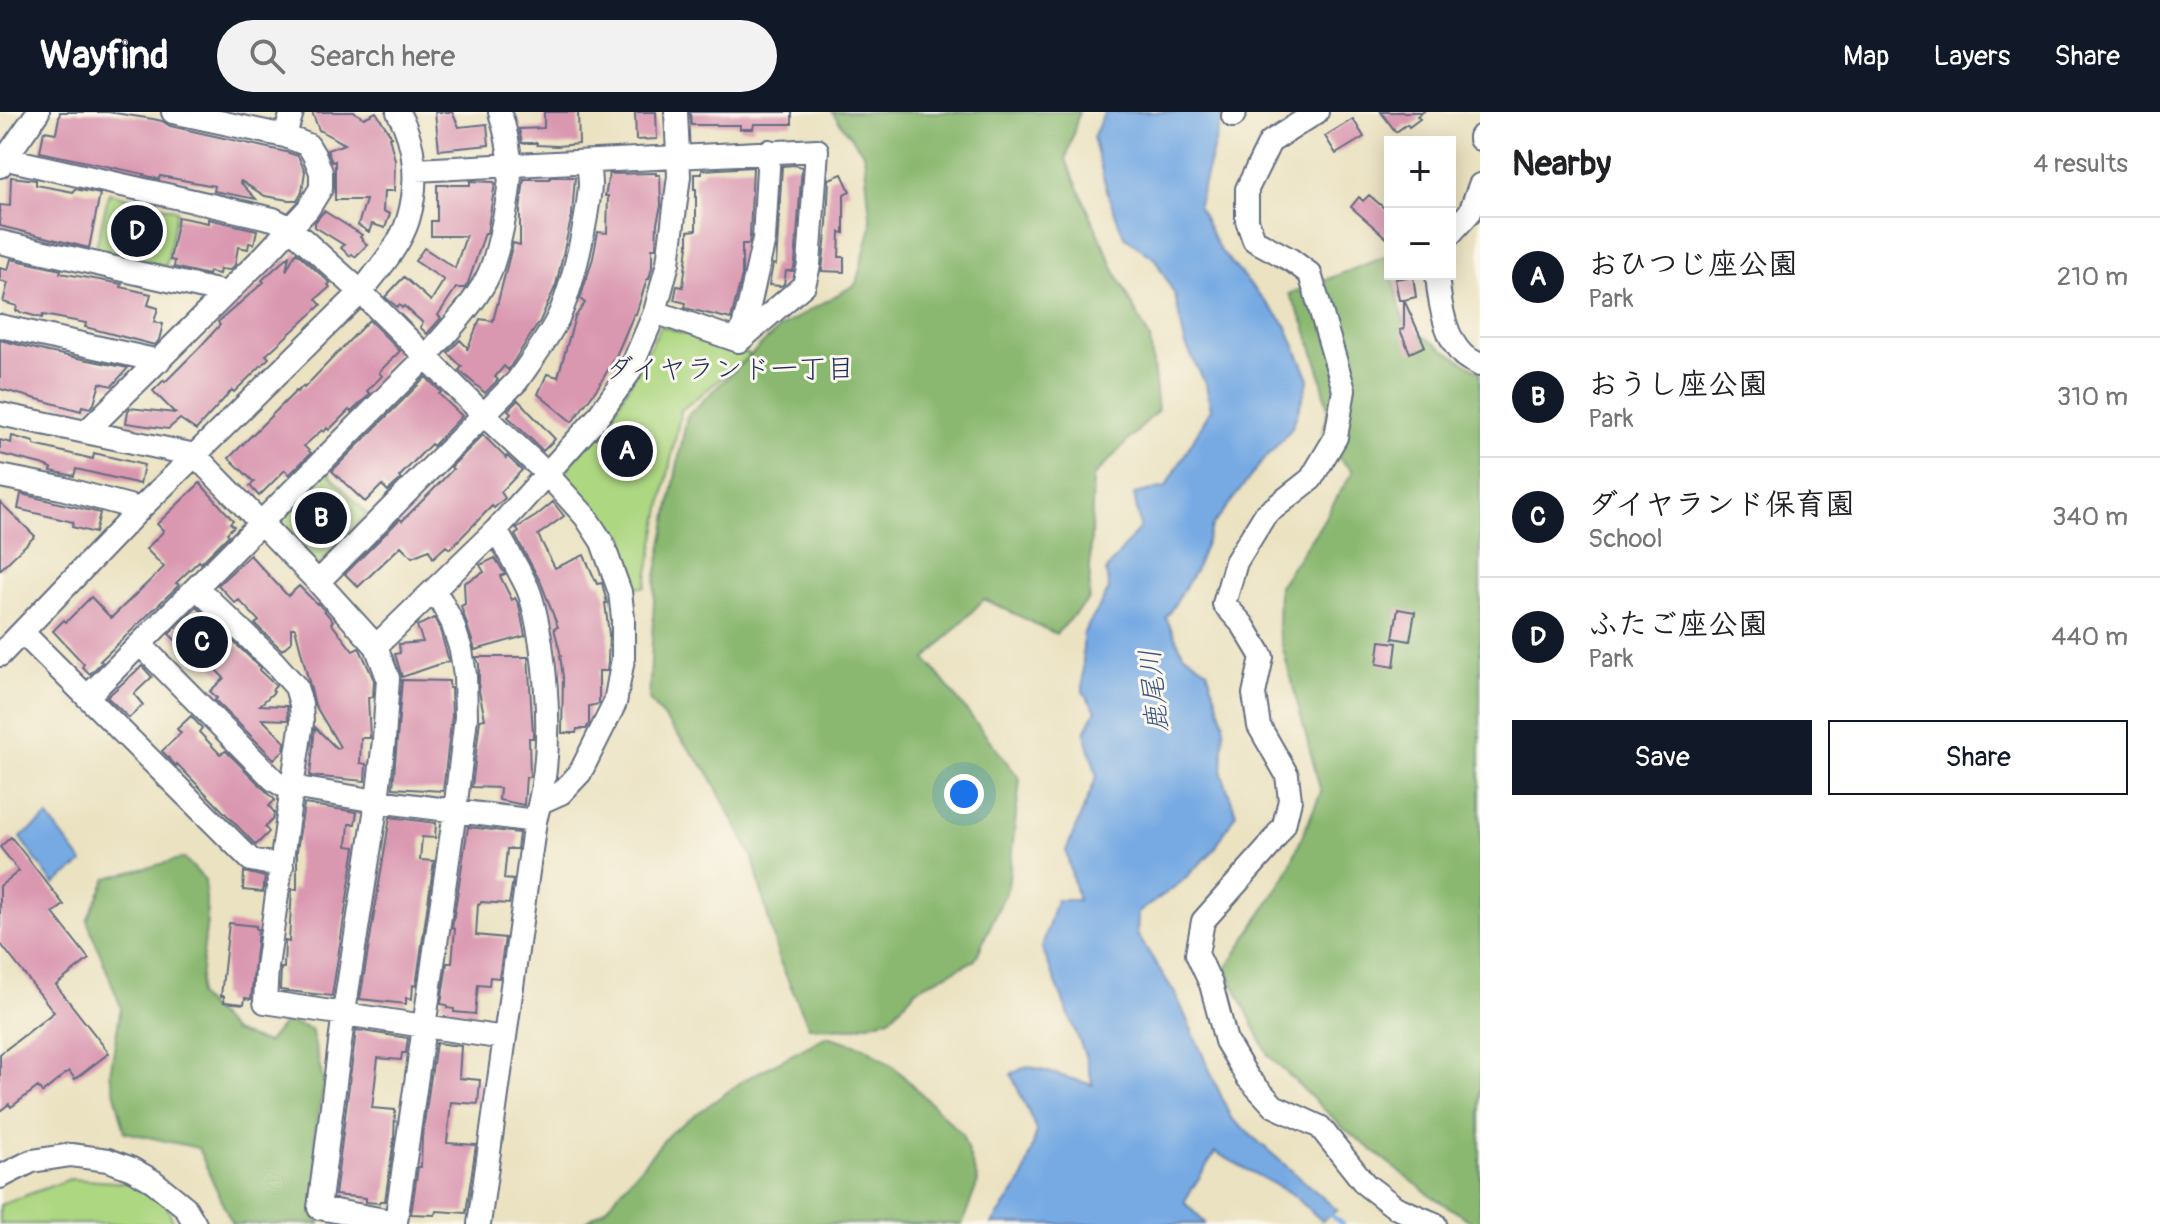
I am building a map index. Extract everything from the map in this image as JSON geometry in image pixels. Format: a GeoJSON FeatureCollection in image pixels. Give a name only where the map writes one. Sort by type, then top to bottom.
{"type":"FeatureCollection","features":[{"type":"Feature","properties":{"kind":"street"},"geometry":{"type":"LineString","coordinates":[[38,112],[4,162],[273,219],[289,227],[361,292],[546,473],[585,516],[602,542],[620,592],[623,618],[623,659],[615,703],[580,773],[538,812],[455,811],[282,785],[140,644]]}},
{"type":"Feature","properties":{"kind":"street"},"geometry":{"type":"LineString","coordinates":[[86,432],[265,255],[308,209],[321,188],[321,172],[308,145],[285,136],[173,112]]}},
{"type":"Feature","properties":{"kind":"street"},"geometry":{"type":"LineString","coordinates":[[285,136],[292,112]]}},
{"type":"Feature","properties":{"kind":"street"},"geometry":{"type":"LineString","coordinates":[[0,655],[140,509],[361,292],[387,258],[408,221],[415,170],[407,128],[398,112]]}},
{"type":"Feature","properties":{"kind":"street"},"geometry":{"type":"LineString","coordinates":[[87,697],[426,357],[472,301],[488,278],[500,239],[511,166],[500,112]]}},
{"type":"Feature","properties":{"kind":"street"},"geometry":{"type":"LineString","coordinates":[[376,646],[496,530],[597,418],[629,373],[655,312],[668,263],[679,176],[676,112]]}},
{"type":"Feature","properties":{"kind":"street"},"geometry":{"type":"LineString","coordinates":[[1317,112],[1270,142],[1247,189],[1247,220],[1254,240],[1310,274],[1344,390],[1336,437],[1311,479],[1265,515],[1236,562],[1224,604],[1243,625],[1262,657],[1254,694],[1259,726],[1287,775],[1290,800],[1284,825],[1268,848],[1203,921],[1197,954],[1211,984],[1226,1041],[1248,1078],[1274,1106],[1320,1127],[1365,1184],[1395,1207],[1435,1224]]}},
{"type":"Feature","properties":{"kind":"street"},"geometry":{"type":"LineString","coordinates":[[415,170],[817,150],[809,265],[804,285],[739,341]]}},
{"type":"Feature","properties":{"kind":"street"},"geometry":{"type":"LineString","coordinates":[[739,341],[764,239],[769,151]]}},
{"type":"Feature","properties":{"kind":"street"},"geometry":{"type":"LineString","coordinates":[[318,582],[517,381],[557,319],[569,289],[586,217],[590,183],[588,162]]}},
{"type":"Feature","properties":{"kind":"street"},"geometry":{"type":"LineString","coordinates":[[1456,227],[1470,212],[1480,185]]}},
{"type":"Feature","properties":{"kind":"street"},"geometry":{"type":"LineString","coordinates":[[0,242],[226,293]]}},
{"type":"Feature","properties":{"kind":"street"},"geometry":{"type":"LineString","coordinates":[[1438,280],[1451,337],[1463,355],[1480,365]]}},
{"type":"Feature","properties":{"kind":"street"},"geometry":{"type":"LineString","coordinates":[[655,312],[739,341]]}},
{"type":"Feature","properties":{"kind":"street"},"geometry":{"type":"LineString","coordinates":[[0,326],[159,361]]}},
{"type":"Feature","properties":{"kind":"street"},"geometry":{"type":"LineString","coordinates":[[0,414],[195,455],[376,646],[388,678],[384,740],[319,1208],[396,1223],[466,717],[461,650],[452,622],[441,601],[432,592]]}},
{"type":"Feature","properties":{"kind":"street"},"geometry":{"type":"LineString","coordinates":[[0,476],[140,509]]}},
{"type":"Feature","properties":{"kind":"street"},"geometry":{"type":"LineString","coordinates":[[479,1224],[547,732],[547,688],[538,623],[529,591],[496,530]]}},
{"type":"Feature","properties":{"kind":"street"},"geometry":{"type":"LineString","coordinates":[[197,588],[274,662],[296,687],[301,704],[302,722],[267,967],[265,1002],[504,1038]]}},
{"type":"Feature","properties":{"kind":"street"},"geometry":{"type":"LineString","coordinates":[[23,633],[251,860],[282,866]]}},
{"type":"Feature","properties":{"kind":"street"},"geometry":{"type":"LineString","coordinates":[[0,1177],[32,1161],[71,1155],[108,1160],[153,1181],[185,1207],[195,1224]]}},
{"type":"Feature","properties":{"kind":"green space"},"geometry":{"type":"Polygon","coordinates":[[[832,112],[1079,112],[1066,160],[1113,267],[1150,339],[1158,410],[1093,477],[1089,599],[1056,634],[984,599],[926,659],[1020,779],[1008,887],[975,960],[917,989],[890,1018],[853,1028],[809,1027],[779,960],[753,858],[708,772],[649,700],[655,582],[687,416],[779,328],[856,284],[871,226],[864,154],[832,112]]]}},
{"type":"Feature","properties":{"kind":"green space"},"geometry":{"type":"Polygon","coordinates":[[[109,193],[177,210],[166,266],[95,251],[109,193]]]}},
{"type":"Feature","properties":{"kind":"green space"},"geometry":{"type":"Polygon","coordinates":[[[1384,257],[1384,280],[1393,280],[1404,324],[1480,372],[1480,1224],[1475,1224],[1430,1195],[1341,1126],[1268,1055],[1226,969],[1286,875],[1321,792],[1278,630],[1279,586],[1353,471],[1321,443],[1328,409],[1304,323],[1289,294],[1384,257]]]}},
{"type":"Feature","properties":{"kind":"green space"},"geometry":{"type":"Polygon","coordinates":[[[661,326],[751,355],[681,410],[645,587],[630,587],[610,534],[561,476],[617,407],[661,326]]]}},
{"type":"Feature","properties":{"kind":"green space"},"geometry":{"type":"Polygon","coordinates":[[[327,472],[367,514],[316,567],[274,523],[327,472]]]}},
{"type":"Feature","properties":{"kind":"green space"},"geometry":{"type":"Polygon","coordinates":[[[184,858],[205,880],[207,920],[198,996],[233,1032],[267,1043],[285,1021],[311,1029],[324,1084],[315,1130],[320,1224],[232,1224],[198,1148],[125,1132],[110,1074],[121,1007],[87,920],[107,878],[184,858]]]}},
{"type":"Feature","properties":{"kind":"green space"},"geometry":{"type":"Polygon","coordinates":[[[827,1036],[864,1047],[894,1067],[962,1134],[978,1182],[962,1224],[581,1224],[604,1210],[670,1133],[744,1080],[827,1036]]]}},
{"type":"Feature","properties":{"kind":"green space"},"geometry":{"type":"Polygon","coordinates":[[[70,1179],[127,1183],[166,1204],[174,1224],[0,1224],[0,1205],[70,1179]]]}},
{"type":"Feature","properties":{"kind":"water","name":"鹿尾川"},"geometry":{"type":"Polygon","coordinates":[[[1105,112],[1223,112],[1198,205],[1219,249],[1286,325],[1309,379],[1292,428],[1213,525],[1195,571],[1166,618],[1183,653],[1207,670],[1224,722],[1222,774],[1236,813],[1214,850],[1180,883],[1138,913],[1137,934],[1176,995],[1231,1118],[1337,1210],[1322,1221],[1292,1194],[1215,1152],[1184,1202],[1204,1224],[992,1224],[1023,1179],[1037,1131],[1011,1074],[1028,1066],[1093,1085],[1085,1055],[1042,948],[1056,900],[1078,900],[1066,851],[1097,776],[1085,732],[1096,710],[1083,692],[1083,634],[1109,590],[1106,571],[1140,527],[1134,494],[1166,487],[1211,409],[1206,385],[1185,343],[1175,295],[1155,259],[1124,236],[1108,195],[1093,137],[1105,112]]]}},
{"type":"Feature","properties":{"kind":"water"},"geometry":{"type":"Polygon","coordinates":[[[48,817],[83,863],[54,884],[20,838],[48,817]]]}},
{"type":"Feature","properties":{"kind":"building"},"geometry":{"type":"Polygon","coordinates":[[[60,112],[108,112],[153,119],[170,126],[286,152],[298,156],[305,171],[302,192],[297,200],[265,196],[241,181],[256,199],[214,191],[215,186],[160,176],[159,179],[40,152],[44,131],[56,133],[60,112]]]}},
{"type":"Feature","properties":{"kind":"building"},"geometry":{"type":"Polygon","coordinates":[[[312,112],[354,112],[364,118],[376,112],[392,137],[389,137],[395,160],[394,191],[384,191],[383,211],[390,214],[385,228],[372,224],[369,232],[358,225],[366,200],[335,200],[335,161],[332,162],[327,150],[345,144],[319,130],[312,112]]]}},
{"type":"Feature","properties":{"kind":"building"},"geometry":{"type":"Polygon","coordinates":[[[435,112],[452,112],[459,127],[487,124],[489,145],[439,150],[435,112]]]}},
{"type":"Feature","properties":{"kind":"building"},"geometry":{"type":"Polygon","coordinates":[[[544,112],[578,112],[579,144],[522,143],[519,129],[544,128],[544,112]]]}},
{"type":"Feature","properties":{"kind":"building"},"geometry":{"type":"Polygon","coordinates":[[[635,112],[656,112],[657,139],[636,140],[635,112]]]}},
{"type":"Feature","properties":{"kind":"building"},"geometry":{"type":"Polygon","coordinates":[[[690,112],[792,112],[792,124],[754,124],[753,129],[740,129],[740,125],[691,125],[690,112]]]}},
{"type":"Feature","properties":{"kind":"building"},"geometry":{"type":"Polygon","coordinates":[[[1381,112],[1423,112],[1417,116],[1420,119],[1396,132],[1381,112]]]}},
{"type":"Feature","properties":{"kind":"building"},"geometry":{"type":"Polygon","coordinates":[[[1353,119],[1364,137],[1336,154],[1325,136],[1353,119]]]}},
{"type":"Feature","properties":{"kind":"building"},"geometry":{"type":"Polygon","coordinates":[[[782,166],[802,167],[795,263],[793,271],[786,271],[784,284],[769,285],[773,264],[776,265],[782,166]]]}},
{"type":"Feature","properties":{"kind":"building"},"geometry":{"type":"Polygon","coordinates":[[[753,167],[749,244],[742,244],[742,275],[731,319],[685,308],[686,303],[674,300],[677,286],[683,287],[688,231],[696,230],[694,174],[702,174],[702,170],[753,167]]]}},
{"type":"Feature","properties":{"kind":"building"},"geometry":{"type":"Polygon","coordinates":[[[609,174],[660,175],[661,206],[649,279],[616,356],[572,422],[538,394],[547,374],[558,377],[575,317],[585,303],[580,299],[598,232],[607,233],[608,196],[605,196],[609,174]]]}},
{"type":"Feature","properties":{"kind":"building"},"geometry":{"type":"Polygon","coordinates":[[[842,174],[850,191],[844,194],[844,233],[840,232],[839,257],[844,257],[844,272],[822,271],[829,179],[842,174]]]}},
{"type":"Feature","properties":{"kind":"building"},"geometry":{"type":"Polygon","coordinates":[[[11,177],[36,180],[36,185],[100,194],[89,248],[0,226],[0,205],[10,206],[11,177]]]}},
{"type":"Feature","properties":{"kind":"building"},"geometry":{"type":"Polygon","coordinates":[[[575,177],[572,215],[556,285],[540,321],[508,370],[504,366],[495,377],[498,380],[485,393],[459,370],[462,367],[448,353],[460,340],[467,350],[480,319],[493,321],[513,243],[520,245],[524,179],[575,177]]]}},
{"type":"Feature","properties":{"kind":"building"},"geometry":{"type":"Polygon","coordinates":[[[470,181],[495,183],[487,233],[468,283],[465,288],[456,288],[438,315],[441,318],[427,334],[420,327],[423,323],[404,306],[397,307],[385,297],[404,277],[431,301],[444,280],[415,261],[424,248],[455,268],[466,236],[431,236],[431,221],[437,221],[437,185],[470,185],[470,181]]]}},
{"type":"Feature","properties":{"kind":"building"},"geometry":{"type":"Polygon","coordinates":[[[1369,195],[1384,208],[1384,236],[1351,207],[1359,197],[1363,201],[1369,195]]]}},
{"type":"Feature","properties":{"kind":"building"},"geometry":{"type":"Polygon","coordinates":[[[324,211],[362,235],[360,237],[367,245],[355,257],[341,248],[344,245],[315,227],[315,222],[324,211]]]}},
{"type":"Feature","properties":{"kind":"building"},"geometry":{"type":"Polygon","coordinates":[[[178,217],[208,223],[208,219],[257,230],[254,244],[249,243],[248,249],[238,247],[235,265],[230,270],[220,269],[219,274],[209,272],[208,275],[174,267],[175,261],[170,260],[178,217]]]}},
{"type":"Feature","properties":{"kind":"building"},"geometry":{"type":"Polygon","coordinates":[[[296,252],[330,283],[330,287],[316,299],[321,305],[266,355],[269,358],[234,392],[232,390],[196,430],[180,419],[168,429],[126,423],[130,408],[175,413],[153,391],[199,348],[220,325],[218,322],[289,256],[286,271],[296,252]]]}},
{"type":"Feature","properties":{"kind":"building"},"geometry":{"type":"Polygon","coordinates":[[[11,259],[61,270],[60,273],[122,284],[121,287],[151,294],[148,305],[158,308],[154,322],[163,324],[159,340],[155,345],[85,327],[86,323],[43,315],[42,318],[16,311],[17,306],[3,302],[8,283],[0,281],[0,268],[8,270],[11,259]]]}},
{"type":"Feature","properties":{"kind":"building"},"geometry":{"type":"Polygon","coordinates":[[[1395,280],[1414,280],[1416,297],[1399,300],[1395,280]]]}},
{"type":"Feature","properties":{"kind":"building"},"geometry":{"type":"Polygon","coordinates":[[[1404,300],[1425,346],[1410,353],[1400,330],[1404,329],[1404,300]]]}},
{"type":"Feature","properties":{"kind":"building"},"geometry":{"type":"Polygon","coordinates":[[[369,320],[400,351],[379,372],[382,376],[367,391],[370,394],[329,430],[322,430],[304,446],[311,453],[289,475],[285,470],[259,496],[250,486],[254,482],[229,458],[296,391],[304,388],[369,320]]]}},
{"type":"Feature","properties":{"kind":"building"},"geometry":{"type":"Polygon","coordinates":[[[0,340],[128,368],[112,386],[100,383],[94,404],[90,408],[82,406],[81,411],[0,389],[0,340]]]}},
{"type":"Feature","properties":{"kind":"building"},"geometry":{"type":"Polygon","coordinates":[[[426,377],[462,416],[433,446],[431,444],[388,491],[382,485],[365,502],[332,471],[426,377]]]}},
{"type":"Feature","properties":{"kind":"building"},"geometry":{"type":"Polygon","coordinates":[[[518,400],[555,439],[543,451],[508,417],[511,414],[508,410],[518,400]]]}},
{"type":"Feature","properties":{"kind":"building"},"geometry":{"type":"Polygon","coordinates":[[[483,435],[522,470],[501,492],[505,498],[494,508],[492,506],[450,549],[446,546],[433,558],[429,550],[412,557],[401,546],[358,587],[345,574],[432,491],[483,435]]]}},
{"type":"Feature","properties":{"kind":"building"},"geometry":{"type":"Polygon","coordinates":[[[12,436],[34,442],[34,445],[93,459],[94,453],[144,465],[140,484],[76,469],[74,476],[0,454],[0,440],[11,443],[12,436]]]}},
{"type":"Feature","properties":{"kind":"building"},"geometry":{"type":"Polygon","coordinates":[[[200,483],[233,520],[230,523],[234,526],[227,533],[229,535],[176,583],[179,585],[90,674],[53,631],[91,597],[111,618],[164,567],[146,549],[162,533],[157,524],[200,483]]]}},
{"type":"Feature","properties":{"kind":"building"},"geometry":{"type":"Polygon","coordinates":[[[21,494],[100,513],[95,533],[72,527],[73,522],[18,509],[21,494]]]}},
{"type":"Feature","properties":{"kind":"building"},"geometry":{"type":"Polygon","coordinates":[[[0,502],[35,536],[0,570],[0,502]]]}},
{"type":"Feature","properties":{"kind":"building"},"geometry":{"type":"Polygon","coordinates":[[[553,502],[564,516],[538,535],[555,568],[584,555],[597,584],[602,583],[607,603],[607,671],[599,671],[599,704],[589,706],[589,724],[586,729],[577,729],[576,733],[562,733],[563,677],[554,628],[558,627],[541,583],[515,535],[519,532],[516,528],[553,502]]]}},
{"type":"Feature","properties":{"kind":"building"},"geometry":{"type":"Polygon","coordinates":[[[250,555],[288,596],[299,586],[333,621],[331,623],[353,651],[359,648],[361,651],[374,680],[373,697],[368,698],[370,738],[361,738],[360,763],[366,764],[365,781],[310,776],[315,727],[337,749],[340,747],[315,705],[295,628],[291,628],[291,642],[282,650],[255,624],[259,621],[239,600],[235,603],[218,585],[250,555]]]}},
{"type":"Feature","properties":{"kind":"building"},"geometry":{"type":"Polygon","coordinates":[[[495,558],[505,574],[500,576],[512,600],[515,598],[519,605],[525,636],[475,650],[461,606],[465,604],[464,583],[484,572],[480,565],[495,558]]]}},
{"type":"Feature","properties":{"kind":"building"},"geometry":{"type":"Polygon","coordinates":[[[197,607],[276,686],[260,705],[287,706],[288,720],[262,719],[285,742],[284,750],[274,759],[215,700],[217,698],[210,691],[224,678],[199,653],[194,658],[169,634],[197,607]]]}},
{"type":"Feature","properties":{"kind":"building"},"geometry":{"type":"Polygon","coordinates":[[[1398,609],[1415,612],[1410,641],[1393,638],[1398,609]]]}},
{"type":"Feature","properties":{"kind":"building"},"geometry":{"type":"Polygon","coordinates":[[[434,618],[449,661],[402,677],[395,654],[400,653],[399,644],[423,642],[417,626],[434,618]]]}},
{"type":"Feature","properties":{"kind":"building"},"geometry":{"type":"Polygon","coordinates":[[[1380,641],[1397,643],[1394,667],[1377,664],[1380,641]]]}},
{"type":"Feature","properties":{"kind":"building"},"geometry":{"type":"Polygon","coordinates":[[[476,657],[528,657],[533,738],[529,738],[530,777],[526,777],[524,805],[499,800],[500,788],[472,787],[480,720],[485,719],[476,657]]]}},
{"type":"Feature","properties":{"kind":"building"},"geometry":{"type":"Polygon","coordinates":[[[142,666],[152,677],[134,694],[143,705],[129,718],[107,697],[142,666]]]}},
{"type":"Feature","properties":{"kind":"building"},"geometry":{"type":"Polygon","coordinates":[[[402,680],[449,681],[452,716],[443,791],[393,788],[402,680]]]}},
{"type":"Feature","properties":{"kind":"building"},"geometry":{"type":"Polygon","coordinates":[[[191,716],[202,728],[199,732],[220,754],[226,751],[275,800],[269,806],[274,812],[273,819],[265,827],[269,832],[256,845],[162,751],[181,733],[177,729],[191,716]]]}},
{"type":"Feature","properties":{"kind":"building"},"geometry":{"type":"Polygon","coordinates":[[[304,804],[357,812],[355,824],[349,824],[347,846],[355,847],[332,996],[280,990],[285,941],[289,942],[292,889],[297,890],[297,851],[304,804]]]}},
{"type":"Feature","properties":{"kind":"building"},"geometry":{"type":"Polygon","coordinates":[[[390,817],[436,823],[435,838],[422,837],[420,860],[434,861],[416,986],[413,985],[412,999],[406,998],[406,1004],[360,999],[390,817]]]}},
{"type":"Feature","properties":{"kind":"building"},"geometry":{"type":"Polygon","coordinates":[[[468,827],[519,833],[517,849],[507,849],[504,879],[513,880],[509,904],[478,904],[476,935],[505,938],[499,978],[490,977],[489,986],[478,985],[475,1014],[454,1012],[454,1009],[441,1004],[447,963],[452,963],[455,929],[452,928],[468,827]]]}},
{"type":"Feature","properties":{"kind":"building"},"geometry":{"type":"Polygon","coordinates":[[[11,837],[64,905],[53,913],[89,959],[56,985],[109,1053],[75,1079],[69,1071],[42,1093],[38,1087],[11,1107],[9,1104],[0,1111],[0,1054],[54,1012],[0,943],[0,886],[19,871],[0,847],[11,837]]]}},
{"type":"Feature","properties":{"kind":"building"},"geometry":{"type":"Polygon","coordinates":[[[244,872],[265,877],[263,892],[243,890],[244,872]]]}},
{"type":"Feature","properties":{"kind":"building"},"geometry":{"type":"Polygon","coordinates":[[[229,923],[256,926],[258,929],[251,999],[245,998],[244,1004],[224,1002],[224,996],[221,996],[229,923]]]}},
{"type":"Feature","properties":{"kind":"building"},"geometry":{"type":"Polygon","coordinates":[[[356,1030],[408,1038],[406,1053],[402,1053],[401,1060],[378,1058],[372,1108],[395,1110],[385,1201],[379,1203],[366,1202],[366,1198],[335,1195],[356,1030]]]}},
{"type":"Feature","properties":{"kind":"building"},"geometry":{"type":"Polygon","coordinates":[[[436,1043],[461,1046],[459,1078],[480,1080],[478,1104],[451,1102],[447,1143],[476,1145],[466,1213],[437,1211],[435,1215],[411,1214],[418,1167],[421,1167],[422,1137],[436,1043]]]}},
{"type":"Feature","properties":{"kind":"waterway"},"geometry":{"type":"LineString","coordinates":[[1327,1212],[1342,1224]]}},
{"type":"Feature","properties":{"kind":"place","name":"ふたご座公園"},"geometry":{"type":"Point","coordinates":[137,231]}},
{"type":"Feature","properties":{"kind":"place","name":"おひつじ座公園"},"geometry":{"type":"Point","coordinates":[627,451]}},
{"type":"Feature","properties":{"kind":"place","name":"おうし座公園"},"geometry":{"type":"Point","coordinates":[321,518]}},
{"type":"Feature","properties":{"kind":"place","name":"ダイヤランド保育園"},"geometry":{"type":"Point","coordinates":[202,642]}},
{"type":"Feature","properties":{"kind":"district","name":"ダイヤランド一丁目"},"geometry":{"type":"Point","coordinates":[730,368]}}]}
